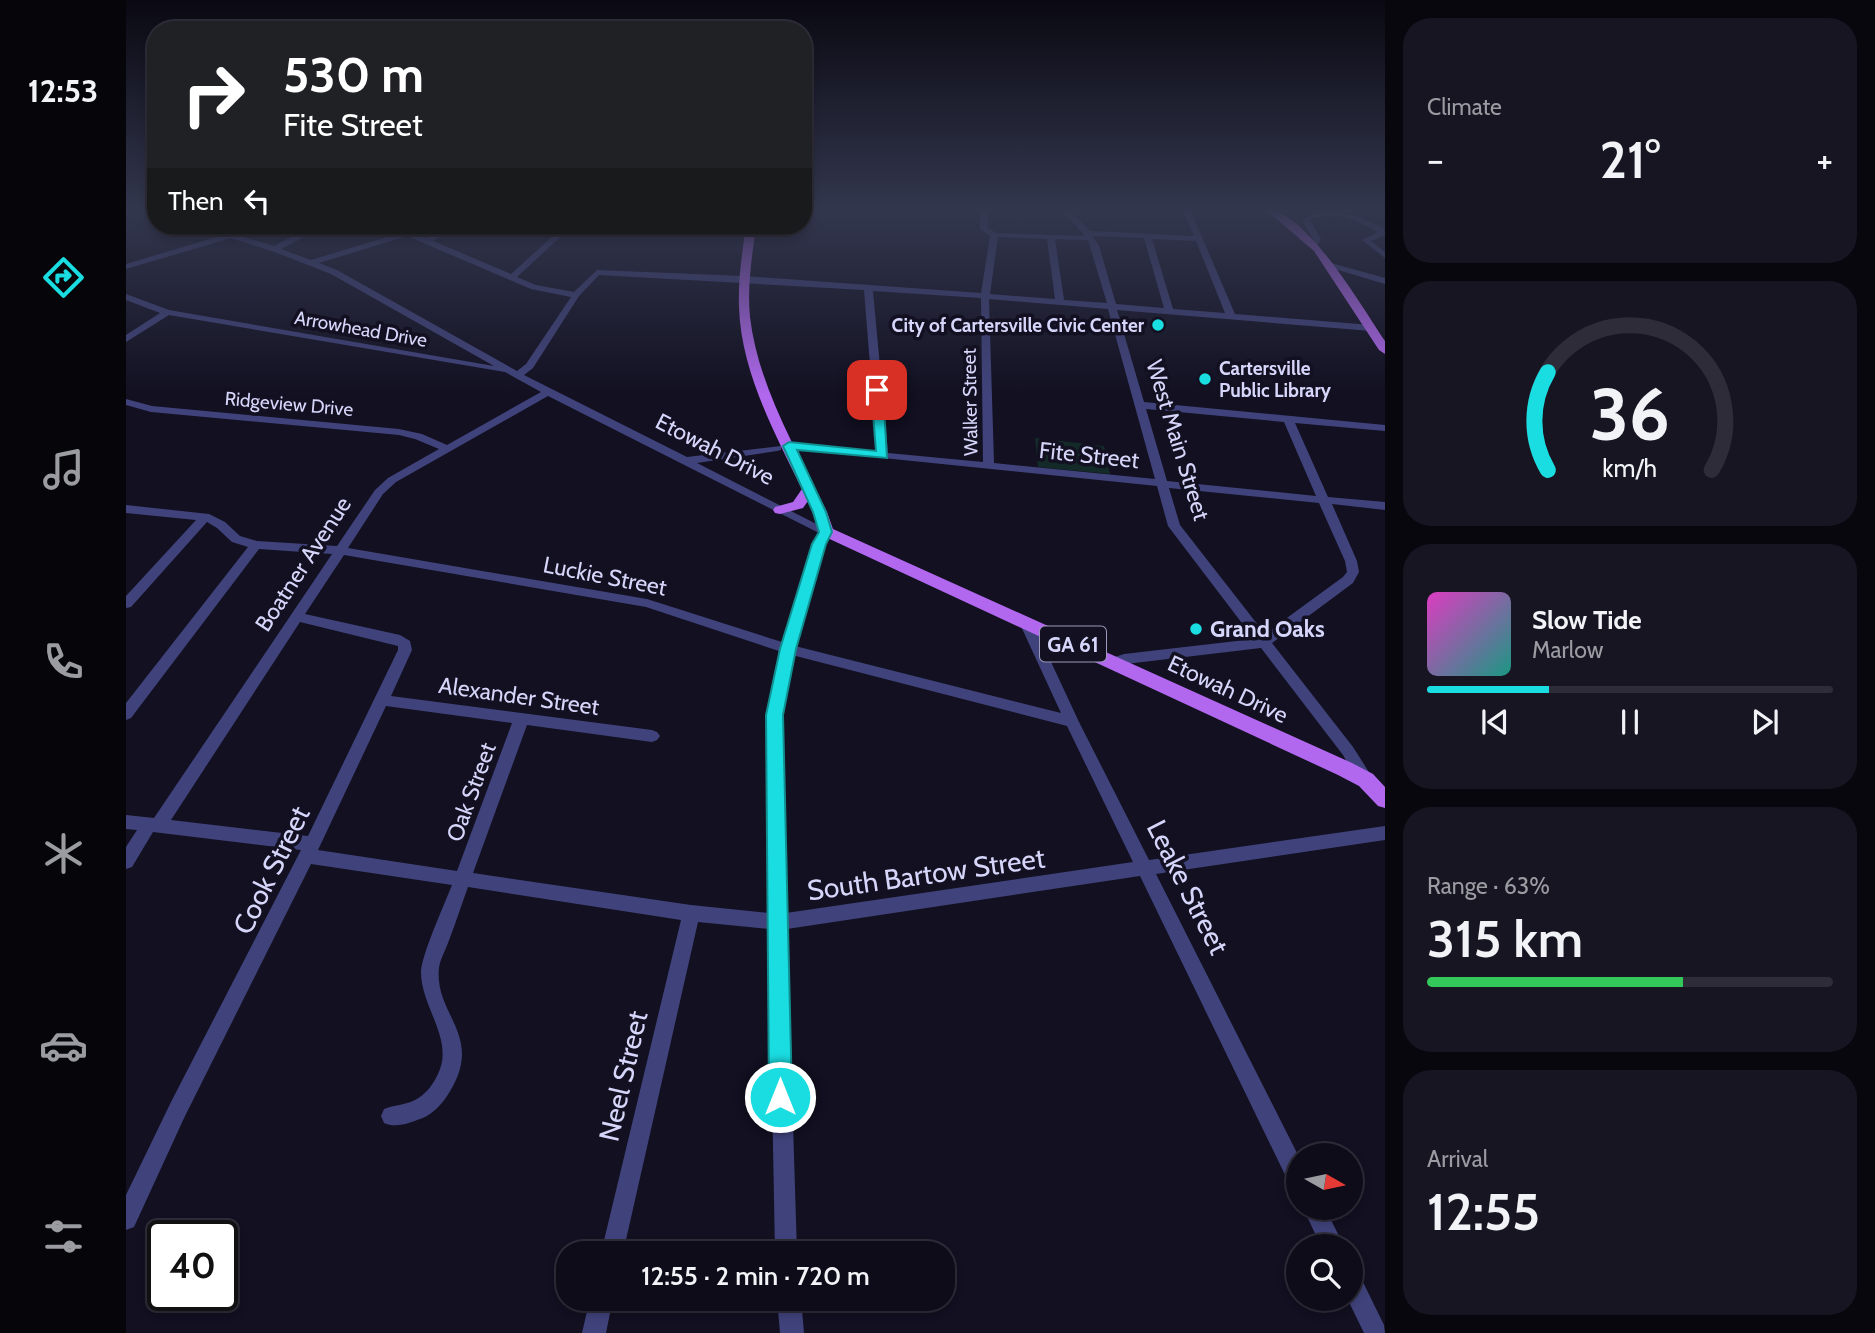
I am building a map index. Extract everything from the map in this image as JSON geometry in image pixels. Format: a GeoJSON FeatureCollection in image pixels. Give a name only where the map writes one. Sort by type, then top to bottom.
{"type":"FeatureCollection","features":[{"type":"Feature","properties":{"kind":"main road"},"geometry":{"type":"LineString","coordinates":[[745,271],[745,317],[750,345],[783,447],[809,489],[826,532]]}},
{"type":"Feature","properties":{"kind":"main road"},"geometry":{"type":"LineString","coordinates":[[1335,271],[1385,349]]}},
{"type":"Feature","properties":{"kind":"main road"},"geometry":{"type":"LineString","coordinates":[[780,510],[798,505],[809,489]]}},
{"type":"Feature","properties":{"kind":"main road","name":"Etowah Drive"},"geometry":{"type":"LineString","coordinates":[[826,532],[1366,780]]}},
{"type":"Feature","properties":{"kind":"main road","name":"West Main Street"},"geometry":{"type":"LineString","coordinates":[[1366,780],[1385,800]]}},
{"type":"Feature","properties":{"kind":"street","name":"Etowah Drive"},"geometry":{"type":"LineString","coordinates":[[329,271],[359,285],[548,392],[826,532]]}},
{"type":"Feature","properties":{"kind":"street"},"geometry":{"type":"LineString","coordinates":[[496,271],[534,287],[576,295]]}},
{"type":"Feature","properties":{"kind":"street"},"geometry":{"type":"LineString","coordinates":[[511,278],[518,271]]}},
{"type":"Feature","properties":{"kind":"street","name":"Walker Street"},"geometry":{"type":"LineString","coordinates":[[989,271],[985,296],[989,465]]}},
{"type":"Feature","properties":{"kind":"street"},"geometry":{"type":"LineString","coordinates":[[1056,271],[1060,302]]}},
{"type":"Feature","properties":{"kind":"street","name":"West Main Street"},"geometry":{"type":"LineString","coordinates":[[1102,271],[1161,484],[1178,533],[1348,751],[1366,780]]}},
{"type":"Feature","properties":{"kind":"street"},"geometry":{"type":"LineString","coordinates":[[1157,271],[1169,312]]}},
{"type":"Feature","properties":{"kind":"street"},"geometry":{"type":"LineString","coordinates":[[1212,271],[1231,316]]}},
{"type":"Feature","properties":{"kind":"street"},"geometry":{"type":"LineString","coordinates":[[1352,271],[1385,281]]}},
{"type":"Feature","properties":{"kind":"street"},"geometry":{"type":"LineString","coordinates":[[514,373],[530,366],[576,295],[597,272],[985,296],[1371,328]]}},
{"type":"Feature","properties":{"kind":"street"},"geometry":{"type":"LineString","coordinates":[[868,288],[883,455]]}},
{"type":"Feature","properties":{"kind":"street","name":"Arrowhead Drive"},"geometry":{"type":"LineString","coordinates":[[126,297],[167,312],[514,373]]}},
{"type":"Feature","properties":{"kind":"street"},"geometry":{"type":"LineString","coordinates":[[126,339],[167,312]]}},
{"type":"Feature","properties":{"kind":"street","name":"Boatner Avenue"},"geometry":{"type":"LineString","coordinates":[[126,862],[154,826],[382,488],[548,392]]}},
{"type":"Feature","properties":{"kind":"street","name":"Ridgeview Drive"},"geometry":{"type":"LineString","coordinates":[[126,402],[151,409],[404,433],[447,449]]}},
{"type":"Feature","properties":{"kind":"street"},"geometry":{"type":"LineString","coordinates":[[1141,405],[1385,428]]}},
{"type":"Feature","properties":{"kind":"street"},"geometry":{"type":"LineString","coordinates":[[1114,663],[1124,659],[1264,643],[1348,580],[1353,572],[1351,561],[1288,419]]}},
{"type":"Feature","properties":{"kind":"street","name":"Fite Street"},"geometry":{"type":"LineString","coordinates":[[685,461],[783,447],[989,465],[1385,506]]}},
{"type":"Feature","properties":{"kind":"street","name":"Luckie Street"},"geometry":{"type":"LineString","coordinates":[[126,509],[205,517],[221,525],[236,539],[256,545],[339,550],[647,603],[788,649],[1072,722]]}},
{"type":"Feature","properties":{"kind":"street"},"geometry":{"type":"LineString","coordinates":[[126,604],[205,517]]}},
{"type":"Feature","properties":{"kind":"street"},"geometry":{"type":"LineString","coordinates":[[786,1241],[774,715],[788,649],[819,544],[826,532]]}},
{"type":"Feature","properties":{"kind":"street"},"geometry":{"type":"LineString","coordinates":[[126,714],[256,545]]}},
{"type":"Feature","properties":{"kind":"street","name":"Cook Street"},"geometry":{"type":"LineString","coordinates":[[126,1219],[178,1109],[311,850],[405,644],[400,640],[296,617]]}},
{"type":"Feature","properties":{"kind":"street","name":"Leake Street"},"geometry":{"type":"LineString","coordinates":[[1026,622],[1072,722],[1286,1153]]}},
{"type":"Feature","properties":{"kind":"street","name":"Alexander Street"},"geometry":{"type":"LineString","coordinates":[[381,700],[652,736]]}},
{"type":"Feature","properties":{"kind":"street","name":"Oak Street"},"geometry":{"type":"LineString","coordinates":[[391,1116],[415,1112],[434,1100],[449,1078],[455,1058],[451,1035],[434,1003],[429,985],[430,968],[522,720]]}},
{"type":"Feature","properties":{"kind":"street","name":"South Bartow Street"},"geometry":{"type":"LineString","coordinates":[[126,822],[311,850],[463,879],[691,913],[779,922],[1385,833]]}},
{"type":"Feature","properties":{"kind":"street","name":"Neel Street"},"geometry":{"type":"LineString","coordinates":[[615,1241],[691,913]]}},
{"type":"Feature","properties":{"kind":"street"},"geometry":{"type":"LineString","coordinates":[[1363,1306],[1376,1333]]}},
{"type":"Feature","properties":{"kind":"street"},"geometry":{"type":"LineString","coordinates":[[594,1333],[599,1311]]}},
{"type":"Feature","properties":{"kind":"street"},"geometry":{"type":"LineString","coordinates":[[790,1311],[792,1333]]}},
{"type":"Feature","properties":{"kind":"green space"},"geometry":{"type":"Polygon","coordinates":[[[1035,438],[1104,446],[1110,474],[1038,467],[1035,438]]]}},
{"type":"Feature","properties":{"kind":"place","name":"City of Cartersville Civic Center"},"geometry":{"type":"Point","coordinates":[1158,325]}},
{"type":"Feature","properties":{"kind":"place","name":"Cartersville Public Library"},"geometry":{"type":"Point","coordinates":[1205,379]}},
{"type":"Feature","properties":{"kind":"place","name":"Grand Oaks"},"geometry":{"type":"Point","coordinates":[1196,629]}},
{"type":"Feature","properties":{"kind":"route"},"geometry":{"type":"LineString","coordinates":[[780,1097],[774,715],[788,649],[819,544],[826,532],[820,512],[789,446],[883,455],[877,390]]}}]}
